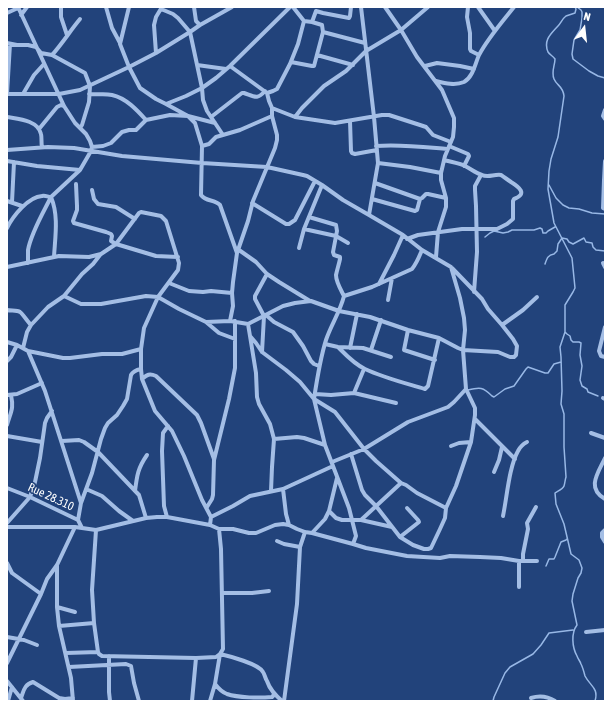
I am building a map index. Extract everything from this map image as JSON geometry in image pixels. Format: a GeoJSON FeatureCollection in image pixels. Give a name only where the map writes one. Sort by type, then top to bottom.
{"type":"FeatureCollection","features":[{"type":"Feature","properties":{"kind":"street"},"geometry":{"type":"LineString","coordinates":[[7,13],[18,7],[64,106],[75,123],[90,140],[92,149],[80,170],[51,198],[32,236],[28,251],[28,263]]}},
{"type":"Feature","properties":{"kind":"street"},"geometry":{"type":"LineString","coordinates":[[21,15],[27,7]]}},
{"type":"Feature","properties":{"kind":"street"},"geometry":{"type":"LineString","coordinates":[[61,7],[61,17],[68,35]]}},
{"type":"Feature","properties":{"kind":"street"},"geometry":{"type":"LineString","coordinates":[[7,150],[42,147],[92,149],[122,156],[202,163],[267,167],[303,175],[322,185],[343,200],[402,235],[422,250],[451,267],[482,299],[488,309],[502,325],[517,346],[516,355],[514,357],[510,357],[498,352],[463,350],[439,338],[408,330],[381,320],[357,314],[339,312],[311,301],[279,282],[267,274],[256,262],[238,252],[220,205],[215,201],[206,200],[201,195],[202,163],[202,146],[195,123],[188,116],[153,97],[140,88],[112,28],[106,7]]}},
{"type":"Feature","properties":{"kind":"street"},"geometry":{"type":"LineString","coordinates":[[120,44],[129,7]]}},
{"type":"Feature","properties":{"kind":"street"},"geometry":{"type":"LineString","coordinates":[[194,7],[196,21],[200,25]]}},
{"type":"Feature","properties":{"kind":"street"},"geometry":{"type":"LineString","coordinates":[[80,128],[89,102],[90,86],[85,73],[52,56],[41,53],[36,47],[8,44],[7,94],[59,94],[80,90],[90,86],[129,67],[156,53],[232,7]]}},
{"type":"Feature","properties":{"kind":"street"},"geometry":{"type":"LineString","coordinates":[[166,104],[202,88],[228,68],[290,7]]}},
{"type":"Feature","properties":{"kind":"street"},"geometry":{"type":"LineString","coordinates":[[293,7],[304,22]]}},
{"type":"Feature","properties":{"kind":"street"},"geometry":{"type":"LineString","coordinates":[[312,22],[316,11],[349,18],[351,7]]}},
{"type":"Feature","properties":{"kind":"street"},"geometry":{"type":"LineString","coordinates":[[361,7],[378,163],[369,215]]}},
{"type":"Feature","properties":{"kind":"street"},"geometry":{"type":"LineString","coordinates":[[385,7],[417,57],[442,90],[454,118],[453,137],[444,160],[441,173],[441,180],[446,198],[446,207],[438,232],[436,257]]}},
{"type":"Feature","properties":{"kind":"street"},"geometry":{"type":"LineString","coordinates":[[295,117],[324,86],[346,71],[366,51],[401,30],[428,7]]}},
{"type":"Feature","properties":{"kind":"street"},"geometry":{"type":"LineString","coordinates":[[468,7],[467,19],[470,32],[470,49],[471,52],[479,55]]}},
{"type":"Feature","properties":{"kind":"street"},"geometry":{"type":"LineString","coordinates":[[478,7],[495,31]]}},
{"type":"Feature","properties":{"kind":"street"},"geometry":{"type":"LineString","coordinates":[[436,81],[458,83],[464,82],[471,76],[479,55],[495,31],[514,7]]}},
{"type":"Feature","properties":{"kind":"street"},"geometry":{"type":"LineString","coordinates":[[156,53],[154,25],[156,17],[162,8],[178,18],[190,32],[202,88],[203,100],[210,117],[223,135]]}},
{"type":"Feature","properties":{"kind":"street"},"geometry":{"type":"LineString","coordinates":[[52,56],[80,19]]}},
{"type":"Feature","properties":{"kind":"street"},"geometry":{"type":"LineString","coordinates":[[291,62],[312,66],[315,64],[323,32],[322,26],[312,22],[304,22]]}},
{"type":"Feature","properties":{"kind":"street"},"geometry":{"type":"LineString","coordinates":[[210,117],[242,93],[256,98],[266,92],[277,89],[291,62],[304,22]]}},
{"type":"Feature","properties":{"kind":"street"},"geometry":{"type":"LineString","coordinates":[[323,32],[365,43]]}},
{"type":"Feature","properties":{"kind":"street"},"geometry":{"type":"LineString","coordinates":[[317,55],[353,65]]}},
{"type":"Feature","properties":{"kind":"street"},"geometry":{"type":"LineString","coordinates":[[425,66],[436,63],[474,69]]}},
{"type":"Feature","properties":{"kind":"street"},"geometry":{"type":"LineString","coordinates":[[23,94],[34,75],[44,64]]}},
{"type":"Feature","properties":{"kind":"street"},"geometry":{"type":"LineString","coordinates":[[197,65],[228,68],[266,92],[268,101],[272,108],[272,116],[277,140],[252,203],[238,252],[232,292],[233,306],[230,321]]}},
{"type":"Feature","properties":{"kind":"street"},"geometry":{"type":"LineString","coordinates":[[89,94],[114,95],[122,98],[146,120]]}},
{"type":"Feature","properties":{"kind":"street"},"geometry":{"type":"LineString","coordinates":[[39,129],[57,107],[61,105],[64,106]]}},
{"type":"Feature","properties":{"kind":"street"},"geometry":{"type":"LineString","coordinates":[[272,108],[295,117],[335,123],[389,115],[420,125],[449,146],[468,154],[469,156],[464,166]]}},
{"type":"Feature","properties":{"kind":"street"},"geometry":{"type":"LineString","coordinates":[[605,110],[603,116],[605,119]]}},
{"type":"Feature","properties":{"kind":"street"},"geometry":{"type":"LineString","coordinates":[[92,149],[111,143],[122,132],[136,130],[146,120],[170,115],[188,116],[215,123]]}},
{"type":"Feature","properties":{"kind":"street"},"geometry":{"type":"LineString","coordinates":[[202,146],[209,144],[216,137],[240,130],[272,116]]}},
{"type":"Feature","properties":{"kind":"street"},"geometry":{"type":"LineString","coordinates":[[7,117],[36,125],[41,134],[42,147]]}},
{"type":"Feature","properties":{"kind":"street"},"geometry":{"type":"LineString","coordinates":[[350,121],[350,151],[355,154],[388,145],[422,147],[449,146]]}},
{"type":"Feature","properties":{"kind":"street"},"geometry":{"type":"LineString","coordinates":[[605,157],[605,209]]}},
{"type":"Feature","properties":{"kind":"street"},"geometry":{"type":"LineString","coordinates":[[407,239],[418,235],[462,229],[497,229],[512,221],[514,217],[513,200],[519,197],[521,192],[520,188],[502,176],[497,175],[486,177],[464,166],[444,160]]}},
{"type":"Feature","properties":{"kind":"street"},"geometry":{"type":"LineString","coordinates":[[7,161],[37,166],[80,170]]}},
{"type":"Feature","properties":{"kind":"street"},"geometry":{"type":"LineString","coordinates":[[12,202],[14,162]]}},
{"type":"Feature","properties":{"kind":"street"},"geometry":{"type":"LineString","coordinates":[[378,163],[441,173]]}},
{"type":"Feature","properties":{"kind":"street"},"geometry":{"type":"LineString","coordinates":[[474,292],[477,252],[475,186],[481,175]]}},
{"type":"Feature","properties":{"kind":"street"},"geometry":{"type":"LineString","coordinates":[[252,203],[286,224],[289,224],[295,220],[315,181]]}},
{"type":"Feature","properties":{"kind":"street"},"geometry":{"type":"LineString","coordinates":[[375,183],[420,199]]}},
{"type":"Feature","properties":{"kind":"street"},"geometry":{"type":"LineString","coordinates":[[76,184],[77,206],[72,221],[110,234],[112,236],[111,241],[116,244],[156,256],[178,257]]}},
{"type":"Feature","properties":{"kind":"street"},"geometry":{"type":"LineString","coordinates":[[299,248],[304,229],[322,185]]}},
{"type":"Feature","properties":{"kind":"street"},"geometry":{"type":"LineString","coordinates":[[92,190],[94,199],[98,204],[120,209],[135,219]]}},
{"type":"Feature","properties":{"kind":"street"},"geometry":{"type":"LineString","coordinates":[[372,199],[415,211],[417,210],[420,199],[426,194],[446,198]]}},
{"type":"Feature","properties":{"kind":"street"},"geometry":{"type":"LineString","coordinates":[[7,226],[22,206],[38,196],[44,195],[51,198],[54,204],[56,217],[54,257]]}},
{"type":"Feature","properties":{"kind":"street"},"geometry":{"type":"LineString","coordinates":[[7,201],[22,206]]}},
{"type":"Feature","properties":{"kind":"street"},"geometry":{"type":"LineString","coordinates":[[7,267],[54,257],[89,257],[100,254],[116,244],[141,212],[161,216],[166,221],[178,257],[178,270],[158,297],[144,328],[141,349],[142,379],[155,411],[172,431],[184,456],[202,500],[211,517],[210,525]]}},
{"type":"Feature","properties":{"kind":"street"},"geometry":{"type":"LineString","coordinates":[[309,217],[336,225],[337,231],[333,252],[334,255],[340,257],[336,277],[344,296],[339,312],[325,344],[319,366],[315,396],[325,445],[349,508],[356,536],[353,544]]}},
{"type":"Feature","properties":{"kind":"street"},"geometry":{"type":"LineString","coordinates":[[304,229],[336,236],[348,243]]}},
{"type":"Feature","properties":{"kind":"street"},"geometry":{"type":"LineString","coordinates":[[378,284],[394,255],[402,235]]}},
{"type":"Feature","properties":{"kind":"street"},"geometry":{"type":"LineString","coordinates":[[344,296],[378,284],[412,269],[418,261],[422,250]]}},
{"type":"Feature","properties":{"kind":"street"},"geometry":{"type":"LineString","coordinates":[[23,348],[27,332],[31,325],[48,307],[64,296],[100,254]]}},
{"type":"Feature","properties":{"kind":"street"},"geometry":{"type":"LineString","coordinates":[[351,454],[362,490],[366,497],[376,506],[400,537],[413,545],[424,549],[430,548],[445,518],[446,508],[456,486],[471,442],[475,420],[475,408],[466,389],[463,350],[465,330],[464,318],[451,267]]}},
{"type":"Feature","properties":{"kind":"street"},"geometry":{"type":"LineString","coordinates":[[267,274],[255,296],[255,299],[265,316],[293,332],[311,361],[319,366]]}},
{"type":"Feature","properties":{"kind":"street"},"geometry":{"type":"LineString","coordinates":[[388,300],[392,278]]}},
{"type":"Feature","properties":{"kind":"street"},"geometry":{"type":"LineString","coordinates":[[168,283],[189,291],[232,292]]}},
{"type":"Feature","properties":{"kind":"street"},"geometry":{"type":"LineString","coordinates":[[64,296],[81,304],[101,304],[146,296],[158,297],[206,322],[219,333],[235,340]]}},
{"type":"Feature","properties":{"kind":"street"},"geometry":{"type":"LineString","coordinates":[[502,325],[523,310],[537,297]]}},
{"type":"Feature","properties":{"kind":"street"},"geometry":{"type":"LineString","coordinates":[[206,322],[235,321],[248,324],[283,306],[311,301]]}},
{"type":"Feature","properties":{"kind":"street"},"geometry":{"type":"LineString","coordinates":[[7,310],[19,311],[31,325]]}},
{"type":"Feature","properties":{"kind":"street"},"geometry":{"type":"LineString","coordinates":[[350,348],[357,314]]}},
{"type":"Feature","properties":{"kind":"street"},"geometry":{"type":"LineString","coordinates":[[262,352],[265,316]]}},
{"type":"Feature","properties":{"kind":"street"},"geometry":{"type":"LineString","coordinates":[[371,350],[381,320]]}},
{"type":"Feature","properties":{"kind":"street"},"geometry":{"type":"LineString","coordinates":[[207,508],[213,495],[214,460],[235,368],[235,321]]}},
{"type":"Feature","properties":{"kind":"street"},"geometry":{"type":"LineString","coordinates":[[248,324],[256,373],[257,397],[259,404],[270,424],[274,439],[271,491]]}},
{"type":"Feature","properties":{"kind":"street"},"geometry":{"type":"LineString","coordinates":[[605,326],[599,351],[601,356],[605,357]]}},
{"type":"Feature","properties":{"kind":"street"},"geometry":{"type":"LineString","coordinates":[[408,330],[404,350],[435,360]]}},
{"type":"Feature","properties":{"kind":"street"},"geometry":{"type":"LineString","coordinates":[[250,336],[262,352],[291,374],[335,412],[364,449],[401,483],[446,508]]}},
{"type":"Feature","properties":{"kind":"street"},"geometry":{"type":"LineString","coordinates":[[338,347],[364,369],[396,381],[425,389],[428,386],[439,338]]}},
{"type":"Feature","properties":{"kind":"street"},"geometry":{"type":"LineString","coordinates":[[7,342],[28,351],[63,358],[102,354],[122,354],[141,349]]}},
{"type":"Feature","properties":{"kind":"street"},"geometry":{"type":"LineString","coordinates":[[325,344],[338,347],[371,350],[391,357]]}},
{"type":"Feature","properties":{"kind":"street"},"geometry":{"type":"LineString","coordinates":[[7,361],[11,357],[17,345]]}},
{"type":"Feature","properties":{"kind":"street"},"geometry":{"type":"LineString","coordinates":[[28,351],[52,411],[81,503]]}},
{"type":"Feature","properties":{"kind":"street"},"geometry":{"type":"LineString","coordinates":[[78,520],[81,503],[92,473],[105,428],[120,411],[127,399],[131,375],[135,371],[141,369]]}},
{"type":"Feature","properties":{"kind":"street"},"geometry":{"type":"LineString","coordinates":[[354,393],[364,369]]}},
{"type":"Feature","properties":{"kind":"street"},"geometry":{"type":"LineString","coordinates":[[142,379],[151,374],[156,376],[197,415],[214,460]]}},
{"type":"Feature","properties":{"kind":"street"},"geometry":{"type":"LineString","coordinates":[[7,425],[13,409],[13,403],[9,395],[17,394],[42,384]]}},
{"type":"Feature","properties":{"kind":"street"},"geometry":{"type":"LineString","coordinates":[[211,517],[250,496],[282,489],[351,454],[364,449],[408,422],[451,405],[466,389]]}},
{"type":"Feature","properties":{"kind":"street"},"geometry":{"type":"LineString","coordinates":[[315,396],[354,393],[396,403]]}},
{"type":"Feature","properties":{"kind":"street"},"geometry":{"type":"LineString","coordinates":[[7,523],[30,497],[35,482],[47,418],[52,411]]}},
{"type":"Feature","properties":{"kind":"street"},"geometry":{"type":"LineString","coordinates":[[475,420],[515,460]]}},
{"type":"Feature","properties":{"kind":"street"},"geometry":{"type":"LineString","coordinates":[[168,426],[163,434],[162,451],[164,506],[168,516]]}},
{"type":"Feature","properties":{"kind":"street"},"geometry":{"type":"LineString","coordinates":[[591,433],[605,438]]}},
{"type":"Feature","properties":{"kind":"street"},"geometry":{"type":"LineString","coordinates":[[7,436],[42,442]]}},
{"type":"Feature","properties":{"kind":"street"},"geometry":{"type":"LineString","coordinates":[[274,439],[297,437],[325,445]]}},
{"type":"Feature","properties":{"kind":"street"},"geometry":{"type":"LineString","coordinates":[[62,442],[79,440],[98,452],[139,496],[146,518]]}},
{"type":"Feature","properties":{"kind":"street"},"geometry":{"type":"LineString","coordinates":[[451,446],[459,443],[471,442]]}},
{"type":"Feature","properties":{"kind":"street"},"geometry":{"type":"LineString","coordinates":[[504,516],[515,460],[521,447],[527,442]]}},
{"type":"Feature","properties":{"kind":"street"},"geometry":{"type":"LineString","coordinates":[[494,472],[502,447]]}},
{"type":"Feature","properties":{"kind":"street"},"geometry":{"type":"LineString","coordinates":[[135,491],[138,472],[147,455]]}},
{"type":"Feature","properties":{"kind":"street"},"geometry":{"type":"LineString","coordinates":[[605,458],[594,483],[597,493],[605,499]]}},
{"type":"Feature","properties":{"kind":"street"},"geometry":{"type":"LineString","coordinates":[[312,533],[325,519],[329,511],[337,478]]}},
{"type":"Feature","properties":{"kind":"street"},"geometry":{"type":"LineString","coordinates":[[361,520],[401,483]]}},
{"type":"Feature","properties":{"kind":"street","name":"Rue 28.310"},"geometry":{"type":"LineString","coordinates":[[7,488],[30,497],[78,520],[82,528]]}},
{"type":"Feature","properties":{"kind":"street"},"geometry":{"type":"LineString","coordinates":[[86,489],[102,496],[118,511],[133,521]]}},
{"type":"Feature","properties":{"kind":"street"},"geometry":{"type":"LineString","coordinates":[[282,489],[289,526]]}},
{"type":"Feature","properties":{"kind":"street"},"geometry":{"type":"LineString","coordinates":[[519,587],[518,567],[523,554],[527,534],[527,523],[536,507]]}},
{"type":"Feature","properties":{"kind":"street"},"geometry":{"type":"LineString","coordinates":[[400,537],[418,522],[408,508]]}},
{"type":"Feature","properties":{"kind":"street"},"geometry":{"type":"LineString","coordinates":[[329,511],[336,518],[342,520],[361,520],[392,527]]}},
{"type":"Feature","properties":{"kind":"street"},"geometry":{"type":"LineString","coordinates":[[7,527],[76,527],[96,530],[146,518],[168,516],[210,525],[219,529],[233,529],[249,533],[256,533],[275,524],[283,524],[305,532],[366,548],[407,556],[440,558],[450,556],[480,556],[521,561],[536,561]]}},
{"type":"Feature","properties":{"kind":"street"},"geometry":{"type":"LineString","coordinates":[[7,663],[50,574],[57,564],[76,527]]}},
{"type":"Feature","properties":{"kind":"street"},"geometry":{"type":"LineString","coordinates":[[210,701],[215,684],[220,654],[223,649],[221,548],[219,529]]}},
{"type":"Feature","properties":{"kind":"street"},"geometry":{"type":"LineString","coordinates":[[96,530],[92,590],[94,623],[99,654],[102,656],[196,658],[216,657],[220,654],[239,659],[263,670],[269,686],[274,694],[283,701],[297,604],[300,547],[305,532]]}},
{"type":"Feature","properties":{"kind":"street"},"geometry":{"type":"LineString","coordinates":[[605,530],[602,533],[602,537],[605,542]]}},
{"type":"Feature","properties":{"kind":"street"},"geometry":{"type":"LineString","coordinates":[[277,541],[300,547]]}},
{"type":"Feature","properties":{"kind":"street"},"geometry":{"type":"LineString","coordinates":[[7,563],[12,573],[41,594]]}},
{"type":"Feature","properties":{"kind":"street"},"geometry":{"type":"LineString","coordinates":[[22,700],[25,686],[33,682],[59,698],[73,699],[72,678],[59,626],[57,607],[57,564]]}},
{"type":"Feature","properties":{"kind":"street"},"geometry":{"type":"LineString","coordinates":[[222,593],[252,593],[269,590]]}},
{"type":"Feature","properties":{"kind":"street"},"geometry":{"type":"LineString","coordinates":[[57,607],[76,612]]}},
{"type":"Feature","properties":{"kind":"street"},"geometry":{"type":"LineString","coordinates":[[59,626],[94,623]]}},
{"type":"Feature","properties":{"kind":"street"},"geometry":{"type":"LineString","coordinates":[[586,632],[605,630]]}},
{"type":"Feature","properties":{"kind":"street"},"geometry":{"type":"LineString","coordinates":[[7,637],[37,645]]}},
{"type":"Feature","properties":{"kind":"street"},"geometry":{"type":"LineString","coordinates":[[66,653],[98,652]]}},
{"type":"Feature","properties":{"kind":"street"},"geometry":{"type":"LineString","coordinates":[[109,656],[110,701]]}},
{"type":"Feature","properties":{"kind":"street"},"geometry":{"type":"LineString","coordinates":[[192,701],[196,658]]}},
{"type":"Feature","properties":{"kind":"street"},"geometry":{"type":"LineString","coordinates":[[69,667],[126,664],[131,666],[139,701]]}},
{"type":"Feature","properties":{"kind":"street"},"geometry":{"type":"LineString","coordinates":[[7,681],[22,700]]}},
{"type":"Feature","properties":{"kind":"street"},"geometry":{"type":"LineString","coordinates":[[215,684],[221,691],[238,699],[272,697],[274,694]]}},
{"type":"Feature","properties":{"kind":"street"},"geometry":{"type":"LineString","coordinates":[[8,701],[12,688]]}},
{"type":"Feature","properties":{"kind":"street"},"geometry":{"type":"LineString","coordinates":[[531,698],[543,696],[555,701]]}},
{"type":"Feature","properties":{"kind":"waterway"},"geometry":{"type":"LineString","coordinates":[[575,7],[575,13],[563,18],[550,35],[546,44],[548,52],[555,59],[553,71],[554,79],[561,88],[564,96],[558,137],[551,159],[548,189],[554,223],[572,258],[575,288],[565,305],[565,332],[560,347],[562,391],[561,404],[564,414],[566,477],[562,489],[555,493],[556,504],[564,524],[571,554],[579,560],[582,568],[572,601],[577,625],[573,636],[573,644],[585,676],[595,690],[595,701]]}},
{"type":"Feature","properties":{"kind":"waterway"},"geometry":{"type":"LineString","coordinates":[[577,7],[582,12],[582,18],[580,30],[574,40],[572,54],[573,59],[589,71],[605,78]]}},
{"type":"Feature","properties":{"kind":"waterway"},"geometry":{"type":"LineString","coordinates":[[549,185],[556,198],[563,205],[569,208],[592,213],[605,214]]}},
{"type":"Feature","properties":{"kind":"waterway"},"geometry":{"type":"LineString","coordinates":[[485,237],[494,231],[503,233],[512,230],[534,230],[540,228],[542,229],[543,233],[546,233],[555,227]]}},
{"type":"Feature","properties":{"kind":"waterway"},"geometry":{"type":"LineString","coordinates":[[545,264],[548,257],[557,251],[558,244],[562,238],[567,239],[573,244],[584,238],[586,242],[592,243],[596,250],[605,251]]}},
{"type":"Feature","properties":{"kind":"waterway"},"geometry":{"type":"LineString","coordinates":[[565,332],[570,336],[573,342],[581,343],[580,355],[582,366],[580,380],[582,386],[587,389],[588,392],[598,396]]}},
{"type":"Feature","properties":{"kind":"waterway"},"geometry":{"type":"LineString","coordinates":[[468,390],[481,388],[494,397],[505,389],[514,386],[528,367],[548,373],[554,364],[561,362]]}},
{"type":"Feature","properties":{"kind":"waterway"},"geometry":{"type":"LineString","coordinates":[[546,566],[549,559],[554,559],[561,542],[567,539]]}},
{"type":"Feature","properties":{"kind":"waterway"},"geometry":{"type":"LineString","coordinates":[[493,701],[505,673],[510,667],[533,654],[549,633],[573,630]]}}]}
